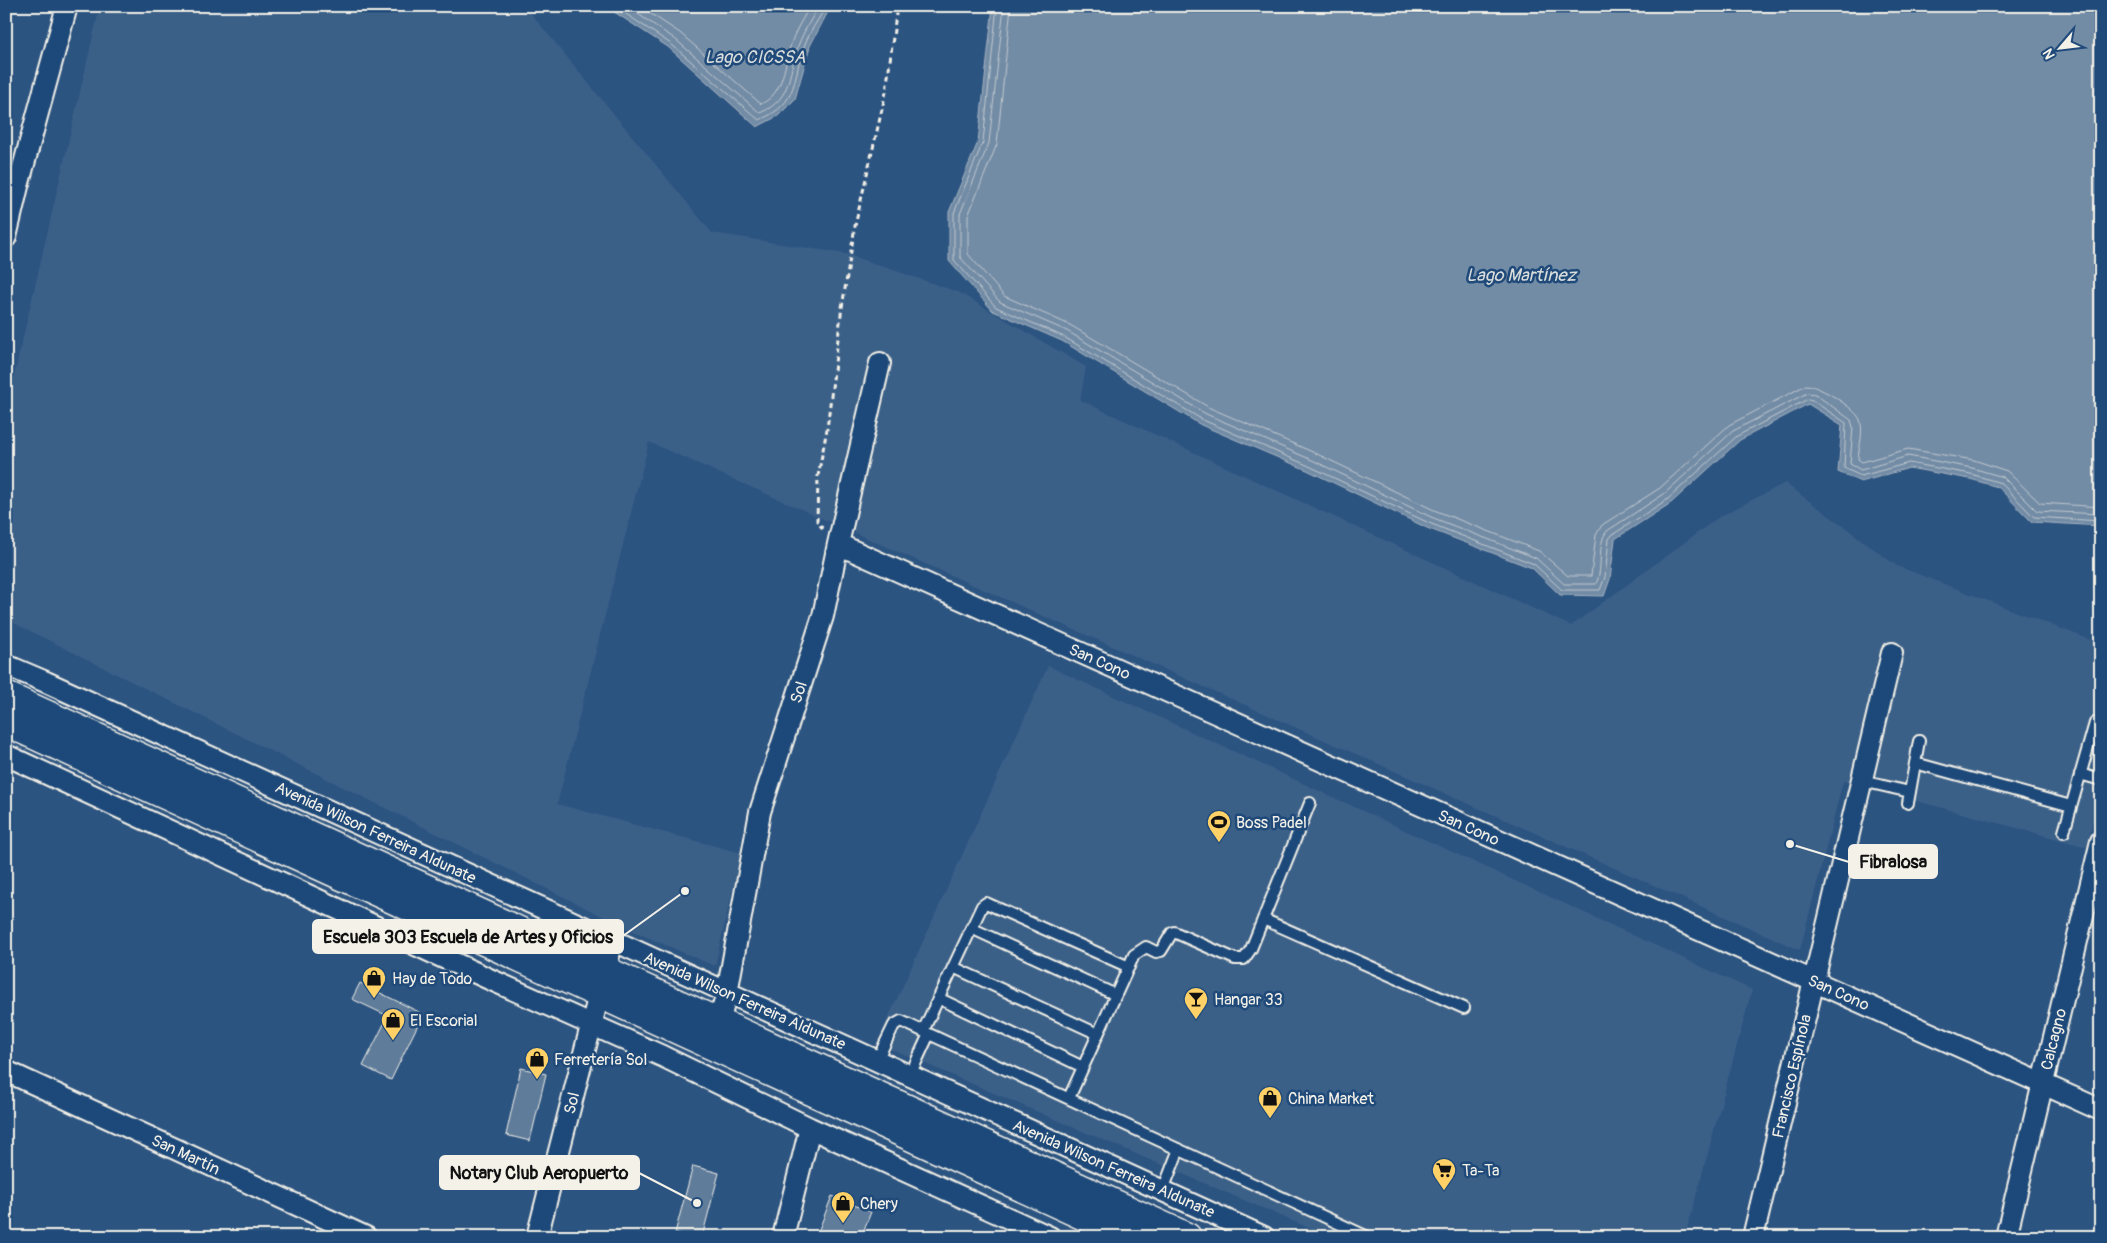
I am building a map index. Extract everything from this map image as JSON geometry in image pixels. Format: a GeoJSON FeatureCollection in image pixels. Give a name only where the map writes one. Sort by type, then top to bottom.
{"type":"FeatureCollection","features":[{"type":"Feature","properties":{"kind":"main road","name":"Avenida Wilson Ferreira Aldunate"},"geometry":{"type":"LineString","coordinates":[[6,696],[1130,1237]]}},
{"type":"Feature","properties":{"kind":"main road","name":"Avenida Wilson Ferreira Aldunate"},"geometry":{"type":"LineString","coordinates":[[6,722],[602,982],[719,1022],[1187,1237]]}},
{"type":"Feature","properties":{"kind":"street"},"geometry":{"type":"LineString","coordinates":[[6,237],[12,182],[67,6]]}},
{"type":"Feature","properties":{"kind":"street","name":"Sol"},"geometry":{"type":"LineString","coordinates":[[719,1022],[727,993],[760,812],[823,616],[880,362]]}},
{"type":"Feature","properties":{"kind":"street","name":"San Cono"},"geometry":{"type":"LineString","coordinates":[[838,544],[2101,1110]]}},
{"type":"Feature","properties":{"kind":"street","name":"Francisco Espínola"},"geometry":{"type":"LineString","coordinates":[[1753,1237],[1892,653]]}},
{"type":"Feature","properties":{"kind":"street","name":"Avenida Wilson Ferreira Aldunate"},"geometry":{"type":"LineString","coordinates":[[6,665],[1264,1237]]}},
{"type":"Feature","properties":{"kind":"street"},"geometry":{"type":"LineString","coordinates":[[6,755],[662,1056],[810,1128],[1050,1237]]}},
{"type":"Feature","properties":{"kind":"street","name":"Calcagno"},"geometry":{"type":"LineString","coordinates":[[2006,1237],[2101,842]]}},
{"type":"Feature","properties":{"kind":"street","name":"Sol"},"geometry":{"type":"LineString","coordinates":[[537,1237],[613,940]]}},
{"type":"Feature","properties":{"kind":"street","name":"San Martín"},"geometry":{"type":"LineString","coordinates":[[6,1071],[366,1237]]}},
{"type":"Feature","properties":{"kind":"street"},"geometry":{"type":"LineString","coordinates":[[783,1237],[810,1128]]}},
{"type":"Feature","properties":{"kind":"lane"},"geometry":{"type":"LineString","coordinates":[[2064,832],[2095,723]]}},
{"type":"Feature","properties":{"kind":"lane"},"geometry":{"type":"LineString","coordinates":[[1908,803],[1919,741]]}},
{"type":"Feature","properties":{"kind":"lane"},"geometry":{"type":"LineString","coordinates":[[1915,763],[2071,806]]}},
{"type":"Feature","properties":{"kind":"lane"},"geometry":{"type":"LineString","coordinates":[[2080,774],[2101,780]]}},
{"type":"Feature","properties":{"kind":"lane"},"geometry":{"type":"LineString","coordinates":[[1862,781],[1910,792]]}},
{"type":"Feature","properties":{"kind":"lane"},"geometry":{"type":"LineString","coordinates":[[1069,1098],[1134,955],[1140,950],[1146,947],[1156,952],[1161,950],[1174,932],[1235,959],[1244,958],[1251,948],[1310,803]]}},
{"type":"Feature","properties":{"kind":"lane"},"geometry":{"type":"LineString","coordinates":[[910,1075],[938,998],[982,906],[986,902],[1129,966]]}},
{"type":"Feature","properties":{"kind":"lane"},"geometry":{"type":"LineString","coordinates":[[1263,919],[1464,1008]]}},
{"type":"Feature","properties":{"kind":"lane"},"geometry":{"type":"LineString","coordinates":[[971,928],[1116,995]]}},
{"type":"Feature","properties":{"kind":"lane"},"geometry":{"type":"LineString","coordinates":[[953,967],[1098,1034]]}},
{"type":"Feature","properties":{"kind":"lane"},"geometry":{"type":"LineString","coordinates":[[938,998],[1083,1067]]}},
{"type":"Feature","properties":{"kind":"lane"},"geometry":{"type":"LineString","coordinates":[[877,1060],[896,1022],[900,1020],[1368,1237]]}},
{"type":"Feature","properties":{"kind":"lane"},"geometry":{"type":"LineString","coordinates":[[1163,1190],[1179,1149]]}},
{"type":"Feature","properties":{"kind":"path"},"geometry":{"type":"LineString","coordinates":[[838,544],[828,537],[817,520],[818,476],[827,429],[841,314],[855,226],[886,92],[897,6]]}},
{"type":"Feature","properties":{"kind":"shaded area"},"geometry":{"type":"Polygon","coordinates":[[[100,6],[508,6],[528,10],[712,233],[846,254],[958,292],[1086,367],[1080,400],[1571,626],[1719,517],[1785,483],[1897,566],[2101,644],[2101,784],[2087,847],[1843,781],[1800,950],[649,442],[557,804],[741,853],[715,966],[628,929],[6,619],[6,411],[100,6]]]}},
{"type":"Feature","properties":{"kind":"shaded area"},"geometry":{"type":"Polygon","coordinates":[[[1048,666],[1752,990],[1685,1237],[1330,1237],[877,1043],[1048,666]]]}},
{"type":"Feature","properties":{"kind":"water","name":"Lago CICSSA"},"geometry":{"type":"Polygon","coordinates":[[[605,6],[831,6],[810,46],[795,99],[778,116],[757,127],[668,47],[605,6]]]}},
{"type":"Feature","properties":{"kind":"water","name":"Lago Martínez"},"geometry":{"type":"Polygon","coordinates":[[[993,6],[2101,6],[2101,526],[2032,522],[1998,487],[1970,479],[1909,468],[1861,482],[1838,472],[1842,425],[1808,404],[1740,440],[1671,503],[1615,539],[1610,579],[1604,596],[1560,595],[1532,568],[1427,528],[1307,470],[1201,425],[1062,341],[993,311],[949,261],[949,212],[978,142],[993,6]]]}},
{"type":"Feature","properties":{"kind":"building","name":"El Escorial"},"geometry":{"type":"Polygon","coordinates":[[[360,983],[423,1014],[391,1080],[363,1066],[388,1016],[352,999],[360,983]]]}},
{"type":"Feature","properties":{"kind":"building"},"geometry":{"type":"Polygon","coordinates":[[[521,1068],[546,1074],[530,1141],[506,1135],[521,1068]]]}},
{"type":"Feature","properties":{"kind":"building"},"geometry":{"type":"Polygon","coordinates":[[[693,1166],[719,1173],[702,1237],[687,1237],[675,1233],[693,1166]]]}},
{"type":"Feature","properties":{"kind":"building","name":"Chery"},"geometry":{"type":"Polygon","coordinates":[[[832,1196],[871,1212],[861,1237],[816,1237],[832,1196]]]}},
{"type":"Feature","properties":{"kind":"place","name":"Boss Padel"},"geometry":{"type":"Point","coordinates":[1219,843]}},
{"type":"Feature","properties":{"kind":"place","name":"Fibralosa"},"geometry":{"type":"Point","coordinates":[1790,844]}},
{"type":"Feature","properties":{"kind":"place","name":"Escuela 303 Escuela de Artes y Oficios"},"geometry":{"type":"Point","coordinates":[685,891]}},
{"type":"Feature","properties":{"kind":"place","name":"Hay de Todo"},"geometry":{"type":"Point","coordinates":[374,999]}},
{"type":"Feature","properties":{"kind":"place","name":"Hangar 33"},"geometry":{"type":"Point","coordinates":[1196,1020]}},
{"type":"Feature","properties":{"kind":"place","name":"El Escorial"},"geometry":{"type":"Point","coordinates":[393,1041]}},
{"type":"Feature","properties":{"kind":"place","name":"Ferretería Sol"},"geometry":{"type":"Point","coordinates":[537,1080]}},
{"type":"Feature","properties":{"kind":"place","name":"China Market"},"geometry":{"type":"Point","coordinates":[1270,1119]}},
{"type":"Feature","properties":{"kind":"place","name":"Ta-Ta"},"geometry":{"type":"Point","coordinates":[1444,1191]}},
{"type":"Feature","properties":{"kind":"place","name":"Notary Club Aeropuerto"},"geometry":{"type":"Point","coordinates":[697,1203]}},
{"type":"Feature","properties":{"kind":"place","name":"Chery"},"geometry":{"type":"Point","coordinates":[843,1224]}}]}
